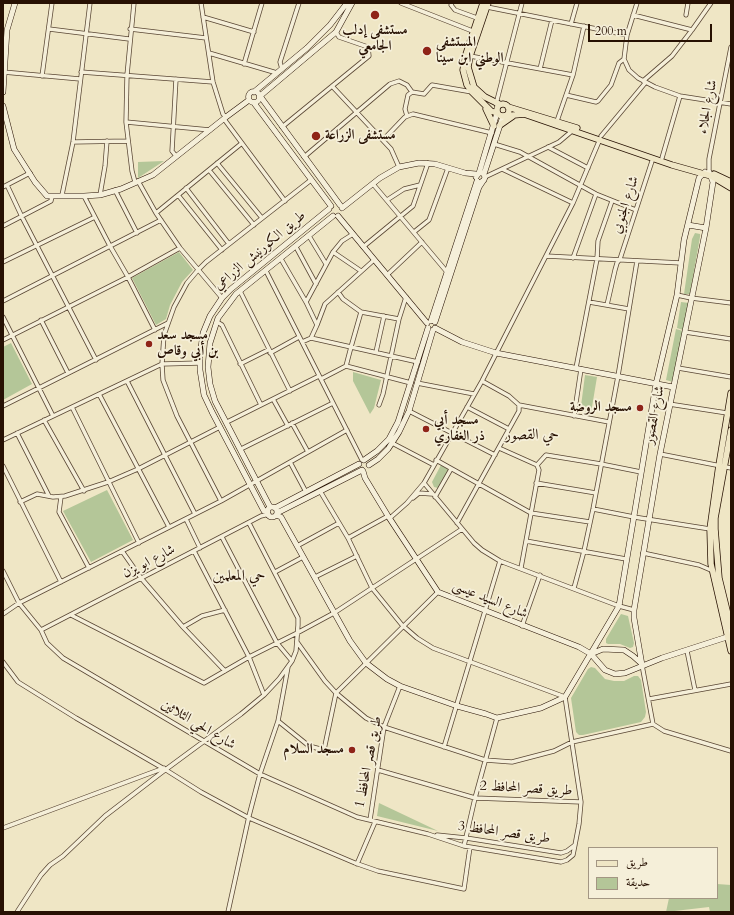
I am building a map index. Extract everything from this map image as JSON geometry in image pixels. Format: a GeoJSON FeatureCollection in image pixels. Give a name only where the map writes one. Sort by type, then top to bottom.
{"type":"FeatureCollection","features":[{"type":"Feature","properties":{"kind":"main road"},"geometry":{"type":"LineString","coordinates":[[486,4],[466,54],[463,70],[467,86],[491,111],[500,114],[524,114],[600,137],[731,182]]}},
{"type":"Feature","properties":{"kind":"main road"},"geometry":{"type":"LineString","coordinates":[[486,4],[477,18],[468,67],[474,87],[485,97],[498,104],[504,104],[508,107],[557,121],[653,158],[707,173],[731,188]]}},
{"type":"Feature","properties":{"kind":"main road"},"geometry":{"type":"LineString","coordinates":[[498,104],[497,107],[500,114]]}},
{"type":"Feature","properties":{"kind":"main road"},"geometry":{"type":"LineString","coordinates":[[484,105],[497,125],[516,115]]}},
{"type":"Feature","properties":{"kind":"main road"},"geometry":{"type":"LineString","coordinates":[[500,114],[508,113],[508,107]]}},
{"type":"Feature","properties":{"kind":"main road"},"geometry":{"type":"LineString","coordinates":[[731,392],[715,518],[719,578],[730,615],[731,626]]}},
{"type":"Feature","properties":{"kind":"main road"},"geometry":{"type":"LineString","coordinates":[[731,430],[722,466],[710,529],[712,570],[731,651]]}},
{"type":"Feature","properties":{"kind":"street"},"geometry":{"type":"LineString","coordinates":[[3,92],[3,72],[7,30],[15,3]]}},
{"type":"Feature","properties":{"kind":"street"},"geometry":{"type":"LineString","coordinates":[[42,76],[52,3]]}},
{"type":"Feature","properties":{"kind":"street"},"geometry":{"type":"LineString","coordinates":[[62,195],[73,142],[90,3]]}},
{"type":"Feature","properties":{"kind":"street"},"geometry":{"type":"LineString","coordinates":[[134,3],[126,75],[126,122],[132,171],[136,182],[180,248],[222,298]]}},
{"type":"Feature","properties":{"kind":"street"},"geometry":{"type":"LineString","coordinates":[[201,3],[213,82],[223,114],[285,201]]}},
{"type":"Feature","properties":{"kind":"street"},"geometry":{"type":"LineString","coordinates":[[244,64],[262,3]]}},
{"type":"Feature","properties":{"kind":"street"},"geometry":{"type":"LineString","coordinates":[[282,69],[280,62],[300,3]]}},
{"type":"Feature","properties":{"kind":"street"},"geometry":{"type":"LineString","coordinates":[[347,3],[330,25],[307,48],[249,95],[252,102],[311,180],[330,208],[330,213],[336,216],[353,234],[431,325],[462,342],[496,353],[673,387]]}},
{"type":"Feature","properties":{"kind":"street"},"geometry":{"type":"LineString","coordinates":[[3,106],[14,149],[47,196],[100,195],[121,189],[153,175],[225,118],[252,102],[258,101],[260,96],[336,32],[352,3]]}},
{"type":"Feature","properties":{"kind":"street"},"geometry":{"type":"LineString","coordinates":[[401,3],[475,32]]}},
{"type":"Feature","properties":{"kind":"street"},"geometry":{"type":"LineString","coordinates":[[452,3],[451,5],[455,10],[477,18]]}},
{"type":"Feature","properties":{"kind":"street"},"geometry":{"type":"LineString","coordinates":[[498,104],[522,3]]}},
{"type":"Feature","properties":{"kind":"street"},"geometry":{"type":"LineString","coordinates":[[570,24],[577,3]]}},
{"type":"Feature","properties":{"kind":"street"},"geometry":{"type":"LineString","coordinates":[[637,3],[627,35],[624,59],[630,70],[638,78],[645,82],[680,96],[731,104]]}},
{"type":"Feature","properties":{"kind":"street"},"geometry":{"type":"LineString","coordinates":[[686,15],[688,3]]}},
{"type":"Feature","properties":{"kind":"street"},"geometry":{"type":"LineString","coordinates":[[407,503],[424,483],[482,381],[573,203],[600,137],[645,82],[672,56],[711,3]]}},
{"type":"Feature","properties":{"kind":"street"},"geometry":{"type":"LineString","coordinates":[[486,4],[519,14],[627,35]]}},
{"type":"Feature","properties":{"kind":"street"},"geometry":{"type":"LineString","coordinates":[[633,16],[692,30]]}},
{"type":"Feature","properties":{"kind":"street"},"geometry":{"type":"LineString","coordinates":[[203,17],[254,32]]}},
{"type":"Feature","properties":{"kind":"street"},"geometry":{"type":"LineString","coordinates":[[540,69],[552,20]]}},
{"type":"Feature","properties":{"kind":"street"},"geometry":{"type":"LineString","coordinates":[[557,121],[573,74],[584,26]]}},
{"type":"Feature","properties":{"kind":"street"},"geometry":{"type":"LineString","coordinates":[[49,29],[129,40]]}},
{"type":"Feature","properties":{"kind":"street"},"geometry":{"type":"LineString","coordinates":[[130,29],[206,38]]}},
{"type":"Feature","properties":{"kind":"street"},"geometry":{"type":"LineString","coordinates":[[282,127],[369,56],[368,47],[339,37],[336,32]]}},
{"type":"Feature","properties":{"kind":"street","name":"شارع الجلاء"},"geometry":{"type":"LineString","coordinates":[[707,173],[731,47]]}},
{"type":"Feature","properties":{"kind":"street"},"geometry":{"type":"LineString","coordinates":[[209,53],[276,73]]}},
{"type":"Feature","properties":{"kind":"street"},"geometry":{"type":"LineString","coordinates":[[470,56],[573,74]]}},
{"type":"Feature","properties":{"kind":"street"},"geometry":{"type":"LineString","coordinates":[[566,95],[598,102],[611,85],[619,63],[624,59]]}},
{"type":"Feature","properties":{"kind":"street"},"geometry":{"type":"LineString","coordinates":[[3,72],[80,79]]}},
{"type":"Feature","properties":{"kind":"street"},"geometry":{"type":"LineString","coordinates":[[81,72],[213,82]]}},
{"type":"Feature","properties":{"kind":"street"},"geometry":{"type":"LineString","coordinates":[[176,79],[172,151],[176,156]]}},
{"type":"Feature","properties":{"kind":"street"},"geometry":{"type":"LineString","coordinates":[[304,157],[390,84],[399,81],[407,85],[412,92],[424,94],[432,85],[472,92]]}},
{"type":"Feature","properties":{"kind":"street"},"geometry":{"type":"LineString","coordinates":[[332,86],[391,149],[399,167]]}},
{"type":"Feature","properties":{"kind":"street"},"geometry":{"type":"LineString","coordinates":[[254,92],[258,93],[341,206],[341,213],[309,236],[236,294],[216,322],[210,343],[208,367],[210,384],[215,401],[273,511],[281,517],[350,641],[366,663],[387,679],[400,686],[497,718],[542,708],[565,697],[619,606]]}},
{"type":"Feature","properties":{"kind":"street"},"geometry":{"type":"LineString","coordinates":[[407,116],[405,109],[408,96],[412,92]]}},
{"type":"Feature","properties":{"kind":"street"},"geometry":{"type":"LineString","coordinates":[[662,158],[680,96]]}},
{"type":"Feature","properties":{"kind":"street"},"geometry":{"type":"LineString","coordinates":[[383,140],[407,116],[413,114],[492,133]]}},
{"type":"Feature","properties":{"kind":"street"},"geometry":{"type":"LineString","coordinates":[[273,511],[368,469],[369,466],[378,460],[392,444],[399,432],[409,411],[431,325],[447,272],[480,177],[494,144],[500,114]]}},
{"type":"Feature","properties":{"kind":"street"},"geometry":{"type":"LineString","coordinates":[[126,122],[210,130]]}},
{"type":"Feature","properties":{"kind":"street"},"geometry":{"type":"LineString","coordinates":[[273,511],[362,461],[377,451],[389,438],[398,422],[479,187],[480,177],[492,133],[497,125]]}},
{"type":"Feature","properties":{"kind":"street"},"geometry":{"type":"LineString","coordinates":[[341,206],[399,167],[419,163],[428,163],[480,177],[502,169],[559,142],[573,130]]}},
{"type":"Feature","properties":{"kind":"street"},"geometry":{"type":"LineString","coordinates":[[100,195],[105,166],[107,141]]}},
{"type":"Feature","properties":{"kind":"street"},"geometry":{"type":"LineString","coordinates":[[73,142],[128,141]]}},
{"type":"Feature","properties":{"kind":"street"},"geometry":{"type":"LineString","coordinates":[[156,213],[242,142]]}},
{"type":"Feature","properties":{"kind":"street"},"geometry":{"type":"LineString","coordinates":[[494,144],[520,152],[596,194],[636,210]]}},
{"type":"Feature","properties":{"kind":"street"},"geometry":{"type":"LineString","coordinates":[[548,147],[588,168]]}},
{"type":"Feature","properties":{"kind":"street","name":"شارع الجنوبي"},"geometry":{"type":"LineString","coordinates":[[607,305],[615,270],[620,259],[653,158]]}},
{"type":"Feature","properties":{"kind":"street"},"geometry":{"type":"LineString","coordinates":[[217,163],[262,218]]}},
{"type":"Feature","properties":{"kind":"street"},"geometry":{"type":"LineString","coordinates":[[363,247],[413,206],[428,163]]}},
{"type":"Feature","properties":{"kind":"street"},"geometry":{"type":"LineString","coordinates":[[414,232],[428,220],[448,168]]}},
{"type":"Feature","properties":{"kind":"street"},"geometry":{"type":"LineString","coordinates":[[502,169],[573,203]]}},
{"type":"Feature","properties":{"kind":"street"},"geometry":{"type":"LineString","coordinates":[[209,170],[254,225]]}},
{"type":"Feature","properties":{"kind":"street"},"geometry":{"type":"LineString","coordinates":[[3,187],[30,173]]}},
{"type":"Feature","properties":{"kind":"street","name":"شارع القصور"},"geometry":{"type":"LineString","coordinates":[[619,606],[656,384],[677,295],[684,240],[699,178],[707,173],[713,182],[706,228],[678,368],[669,404],[634,610],[642,665]]}},
{"type":"Feature","properties":{"kind":"street"},"geometry":{"type":"LineString","coordinates":[[220,501],[177,416],[163,380],[162,364],[164,335],[174,307],[187,283],[198,270],[311,180]]}},
{"type":"Feature","properties":{"kind":"street"},"geometry":{"type":"LineString","coordinates":[[373,184],[447,272]]}},
{"type":"Feature","properties":{"kind":"street"},"geometry":{"type":"LineString","coordinates":[[7,185],[96,360]]}},
{"type":"Feature","properties":{"kind":"street"},"geometry":{"type":"LineString","coordinates":[[387,200],[404,189],[420,185]]}},
{"type":"Feature","properties":{"kind":"street"},"geometry":{"type":"LineString","coordinates":[[186,188],[229,244]]}},
{"type":"Feature","properties":{"kind":"street"},"geometry":{"type":"LineString","coordinates":[[115,190],[137,233]]}},
{"type":"Feature","properties":{"kind":"street"},"geometry":{"type":"LineString","coordinates":[[573,258],[596,194]]}},
{"type":"Feature","properties":{"kind":"street"},"geometry":{"type":"LineString","coordinates":[[178,195],[222,250]]}},
{"type":"Feature","properties":{"kind":"street"},"geometry":{"type":"LineString","coordinates":[[3,226],[51,201],[52,196]]}},
{"type":"Feature","properties":{"kind":"street"},"geometry":{"type":"LineString","coordinates":[[84,196],[155,330]]}},
{"type":"Feature","properties":{"kind":"street"},"geometry":{"type":"LineString","coordinates":[[574,416],[578,369],[597,259],[598,241],[612,201]]}},
{"type":"Feature","properties":{"kind":"street"},"geometry":{"type":"LineString","coordinates":[[330,208],[334,204],[341,206]]}},
{"type":"Feature","properties":{"kind":"street","name":"طريق الكورنيش الزراعي"},"geometry":{"type":"LineString","coordinates":[[273,511],[264,511],[204,394],[200,363],[203,334],[210,316],[222,298],[231,289],[330,208]]}},
{"type":"Feature","properties":{"kind":"street"},"geometry":{"type":"LineString","coordinates":[[3,262],[95,217]]}},
{"type":"Feature","properties":{"kind":"street"},"geometry":{"type":"LineString","coordinates":[[3,301],[161,220]]}},
{"type":"Feature","properties":{"kind":"street"},"geometry":{"type":"LineString","coordinates":[[688,225],[706,228]]}},
{"type":"Feature","properties":{"kind":"street"},"geometry":{"type":"LineString","coordinates":[[306,302],[333,252],[342,241],[353,234]]}},
{"type":"Feature","properties":{"kind":"street"},"geometry":{"type":"LineString","coordinates":[[309,236],[326,264]]}},
{"type":"Feature","properties":{"kind":"street"},"geometry":{"type":"LineString","coordinates":[[387,275],[422,242]]}},
{"type":"Feature","properties":{"kind":"street"},"geometry":{"type":"LineString","coordinates":[[296,247],[316,284]]}},
{"type":"Feature","properties":{"kind":"street"},"geometry":{"type":"LineString","coordinates":[[3,340],[128,277],[180,248]]}},
{"type":"Feature","properties":{"kind":"street"},"geometry":{"type":"LineString","coordinates":[[333,252],[361,271]]}},
{"type":"Feature","properties":{"kind":"street"},"geometry":{"type":"LineString","coordinates":[[546,256],[681,263]]}},
{"type":"Feature","properties":{"kind":"street"},"geometry":{"type":"LineString","coordinates":[[281,259],[306,302],[317,325]]}},
{"type":"Feature","properties":{"kind":"street"},"geometry":{"type":"LineString","coordinates":[[311,338],[325,304],[374,260]]}},
{"type":"Feature","properties":{"kind":"street"},"geometry":{"type":"LineString","coordinates":[[574,588],[584,551],[596,494],[618,376],[637,261]]}},
{"type":"Feature","properties":{"kind":"street"},"geometry":{"type":"LineString","coordinates":[[266,271],[347,430],[362,461],[359,468],[363,470]]}},
{"type":"Feature","properties":{"kind":"street"},"geometry":{"type":"LineString","coordinates":[[240,291],[290,391]]}},
{"type":"Feature","properties":{"kind":"street"},"geometry":{"type":"LineString","coordinates":[[338,292],[348,304],[361,312],[399,319]]}},
{"type":"Feature","properties":{"kind":"street"},"geometry":{"type":"LineString","coordinates":[[677,295],[731,303]]}},
{"type":"Feature","properties":{"kind":"street"},"geometry":{"type":"LineString","coordinates":[[379,406],[387,377],[399,319],[406,297]]}},
{"type":"Feature","properties":{"kind":"street"},"geometry":{"type":"LineString","coordinates":[[589,302],[629,309]]}},
{"type":"Feature","properties":{"kind":"street"},"geometry":{"type":"LineString","coordinates":[[346,366],[361,312]]}},
{"type":"Feature","properties":{"kind":"street"},"geometry":{"type":"LineString","coordinates":[[376,352],[384,316]]}},
{"type":"Feature","properties":{"kind":"street"},"geometry":{"type":"LineString","coordinates":[[3,317],[53,416]]}},
{"type":"Feature","properties":{"kind":"street"},"geometry":{"type":"LineString","coordinates":[[41,320],[68,373]]}},
{"type":"Feature","properties":{"kind":"street"},"geometry":{"type":"LineString","coordinates":[[216,322],[222,325],[261,405]]}},
{"type":"Feature","properties":{"kind":"street"},"geometry":{"type":"LineString","coordinates":[[3,406],[168,323]]}},
{"type":"Feature","properties":{"kind":"street"},"geometry":{"type":"LineString","coordinates":[[685,332],[731,339]]}},
{"type":"Feature","properties":{"kind":"street"},"geometry":{"type":"LineString","coordinates":[[240,364],[299,337]]}},
{"type":"Feature","properties":{"kind":"street"},"geometry":{"type":"LineString","coordinates":[[302,342],[311,338],[418,362]]}},
{"type":"Feature","properties":{"kind":"street"},"geometry":{"type":"LineString","coordinates":[[3,440],[162,364],[200,363]]}},
{"type":"Feature","properties":{"kind":"street"},"geometry":{"type":"LineString","coordinates":[[226,422],[346,366],[411,383]]}},
{"type":"Feature","properties":{"kind":"street"},"geometry":{"type":"LineString","coordinates":[[678,368],[731,377]]}},
{"type":"Feature","properties":{"kind":"street"},"geometry":{"type":"LineString","coordinates":[[127,381],[195,514]]}},
{"type":"Feature","properties":{"kind":"street"},"geometry":{"type":"LineString","coordinates":[[482,381],[509,396],[519,406],[609,422]]}},
{"type":"Feature","properties":{"kind":"street"},"geometry":{"type":"LineString","coordinates":[[417,383],[474,394]]}},
{"type":"Feature","properties":{"kind":"street"},"geometry":{"type":"LineString","coordinates":[[99,394],[169,527]]}},
{"type":"Feature","properties":{"kind":"street"},"geometry":{"type":"LineString","coordinates":[[274,399],[288,426]]}},
{"type":"Feature","properties":{"kind":"street"},"geometry":{"type":"LineString","coordinates":[[241,449],[333,403]]}},
{"type":"Feature","properties":{"kind":"street"},"geometry":{"type":"LineString","coordinates":[[669,404],[728,413]]}},
{"type":"Feature","properties":{"kind":"street"},"geometry":{"type":"LineString","coordinates":[[457,523],[510,429],[519,411],[519,406]]}},
{"type":"Feature","properties":{"kind":"street"},"geometry":{"type":"LineString","coordinates":[[72,407],[139,543]]}},
{"type":"Feature","properties":{"kind":"street"},"geometry":{"type":"LineString","coordinates":[[467,407],[510,429]]}},
{"type":"Feature","properties":{"kind":"street"},"geometry":{"type":"LineString","coordinates":[[409,411],[495,455]]}},
{"type":"Feature","properties":{"kind":"street"},"geometry":{"type":"LineString","coordinates":[[44,420],[84,491]]}},
{"type":"Feature","properties":{"kind":"street"},"geometry":{"type":"LineString","coordinates":[[292,423],[308,452]]}},
{"type":"Feature","properties":{"kind":"street"},"geometry":{"type":"LineString","coordinates":[[20,502],[37,494],[61,497],[84,491],[108,482],[138,469],[220,427]]}},
{"type":"Feature","properties":{"kind":"street"},"geometry":{"type":"LineString","coordinates":[[3,614],[19,603],[220,501],[347,430]]}},
{"type":"Feature","properties":{"kind":"street"},"geometry":{"type":"LineString","coordinates":[[17,433],[49,496]]}},
{"type":"Feature","properties":{"kind":"street"},"geometry":{"type":"LineString","coordinates":[[392,444],[434,465]]}},
{"type":"Feature","properties":{"kind":"street"},"geometry":{"type":"LineString","coordinates":[[499,448],[537,466],[539,470],[521,568]]}},
{"type":"Feature","properties":{"kind":"street"},"geometry":{"type":"LineString","coordinates":[[660,454],[731,468]]}},
{"type":"Feature","properties":{"kind":"street"},"geometry":{"type":"LineString","coordinates":[[537,466],[546,455],[641,472]]}},
{"type":"Feature","properties":{"kind":"street"},"geometry":{"type":"LineString","coordinates":[[436,460],[531,513],[590,522]]}},
{"type":"Feature","properties":{"kind":"street"},"geometry":{"type":"LineString","coordinates":[[362,461],[368,462],[369,466]]}},
{"type":"Feature","properties":{"kind":"street"},"geometry":{"type":"LineString","coordinates":[[290,462],[306,492]]}},
{"type":"Feature","properties":{"kind":"street"},"geometry":{"type":"LineString","coordinates":[[3,466],[61,582]]}},
{"type":"Feature","properties":{"kind":"street"},"geometry":{"type":"LineString","coordinates":[[433,495],[451,469]]}},
{"type":"Feature","properties":{"kind":"street","name":"شارع السيد عيسى"},"geometry":{"type":"LineString","coordinates":[[363,470],[365,478],[438,592],[579,647],[591,654]]}},
{"type":"Feature","properties":{"kind":"street"},"geometry":{"type":"LineString","coordinates":[[424,483],[474,543],[500,560],[619,606],[634,610]]}},
{"type":"Feature","properties":{"kind":"street"},"geometry":{"type":"LineString","coordinates":[[536,483],[596,494]]}},
{"type":"Feature","properties":{"kind":"street"},"geometry":{"type":"LineString","coordinates":[[320,491],[348,538],[372,588],[404,627],[417,638],[434,648],[565,697]]}},
{"type":"Feature","properties":{"kind":"street"},"geometry":{"type":"LineString","coordinates":[[348,538],[389,517],[419,494],[433,495]]}},
{"type":"Feature","properties":{"kind":"street"},"geometry":{"type":"LineString","coordinates":[[61,497],[59,512],[88,568]]}},
{"type":"Feature","properties":{"kind":"street"},"geometry":{"type":"LineString","coordinates":[[593,509],[710,529]]}},
{"type":"Feature","properties":{"kind":"street","name":"شارع ابو يزن"},"geometry":{"type":"LineString","coordinates":[[41,630],[273,511]]}},
{"type":"Feature","properties":{"kind":"street"},"geometry":{"type":"LineString","coordinates":[[186,519],[200,548]]}},
{"type":"Feature","properties":{"kind":"street"},"geometry":{"type":"LineString","coordinates":[[3,828],[172,765],[264,695],[279,679],[292,661],[296,651],[298,618],[249,523]]}},
{"type":"Feature","properties":{"kind":"street"},"geometry":{"type":"LineString","coordinates":[[297,546],[339,523]]}},
{"type":"Feature","properties":{"kind":"street"},"geometry":{"type":"LineString","coordinates":[[71,615],[204,683],[249,657],[334,613],[462,529]]}},
{"type":"Feature","properties":{"kind":"street"},"geometry":{"type":"LineString","coordinates":[[222,537],[276,643],[292,661]]}},
{"type":"Feature","properties":{"kind":"street"},"geometry":{"type":"LineString","coordinates":[[526,541],[626,559]]}},
{"type":"Feature","properties":{"kind":"street"},"geometry":{"type":"LineString","coordinates":[[122,551],[141,578],[183,627],[225,671]]}},
{"type":"Feature","properties":{"kind":"street"},"geometry":{"type":"LineString","coordinates":[[194,551],[249,657],[264,695]]}},
{"type":"Feature","properties":{"kind":"street"},"geometry":{"type":"LineString","coordinates":[[643,553],[700,564],[712,570],[719,578]]}},
{"type":"Feature","properties":{"kind":"street"},"geometry":{"type":"LineString","coordinates":[[315,578],[357,556]]}},
{"type":"Feature","properties":{"kind":"street"},"geometry":{"type":"LineString","coordinates":[[275,572],[303,557]]}},
{"type":"Feature","properties":{"kind":"street"},"geometry":{"type":"LineString","coordinates":[[444,746],[486,611],[500,560]]}},
{"type":"Feature","properties":{"kind":"street","name":"شارع الحي الثلاثين"},"geometry":{"type":"LineString","coordinates":[[3,571],[19,603],[41,630],[47,643],[63,658],[260,774],[356,817],[428,834]]}},
{"type":"Feature","properties":{"kind":"street"},"geometry":{"type":"LineString","coordinates":[[522,626],[540,575]]}},
{"type":"Feature","properties":{"kind":"street"},"geometry":{"type":"LineString","coordinates":[[278,720],[309,746],[324,750],[336,693],[438,592]]}},
{"type":"Feature","properties":{"kind":"street"},"geometry":{"type":"LineString","coordinates":[[183,627],[202,616],[225,610]]}},
{"type":"Feature","properties":{"kind":"street"},"geometry":{"type":"LineString","coordinates":[[725,622],[730,615]]}},
{"type":"Feature","properties":{"kind":"street"},"geometry":{"type":"LineString","coordinates":[[591,654],[605,670],[615,674],[626,673],[642,665],[728,637],[731,626]]}},
{"type":"Feature","properties":{"kind":"street"},"geometry":{"type":"LineString","coordinates":[[297,641],[316,670],[336,693],[366,718],[384,727],[484,760],[512,762],[554,750],[572,742],[653,724],[664,731],[731,751]]}},
{"type":"Feature","properties":{"kind":"street"},"geometry":{"type":"LineString","coordinates":[[591,654],[603,649],[624,650],[642,665],[653,724]]}},
{"type":"Feature","properties":{"kind":"street"},"geometry":{"type":"LineString","coordinates":[[687,651],[695,690]]}},
{"type":"Feature","properties":{"kind":"street"},"geometry":{"type":"LineString","coordinates":[[3,662],[18,682],[201,792],[248,818],[357,864],[378,871],[464,889],[470,846]]}},
{"type":"Feature","properties":{"kind":"street"},"geometry":{"type":"LineString","coordinates":[[228,912],[248,818],[260,774],[278,720],[288,666]]}},
{"type":"Feature","properties":{"kind":"street"},"geometry":{"type":"LineString","coordinates":[[649,699],[731,684]]}},
{"type":"Feature","properties":{"kind":"street","name":"طريق قصر المحافظ 1"},"geometry":{"type":"LineString","coordinates":[[370,820],[384,727],[400,686]]}},
{"type":"Feature","properties":{"kind":"street"},"geometry":{"type":"LineString","coordinates":[[428,834],[464,846],[562,862],[573,855],[580,824],[581,802],[565,697]]}},
{"type":"Feature","properties":{"kind":"street"},"geometry":{"type":"LineString","coordinates":[[464,846],[484,760],[497,718]]}},
{"type":"Feature","properties":{"kind":"street"},"geometry":{"type":"LineString","coordinates":[[17,912],[41,875],[50,865],[63,856],[106,816],[164,769]]}},
{"type":"Feature","properties":{"kind":"street","name":"طريق قصر المحافظ 2"},"geometry":{"type":"LineString","coordinates":[[378,770],[475,798],[581,802]]}},
{"type":"Feature","properties":{"kind":"street"},"geometry":{"type":"LineString","coordinates":[[357,864],[375,822]]}},
{"type":"Feature","properties":{"kind":"street","name":"طريق قصر المحافظ 3"},"geometry":{"type":"LineString","coordinates":[[428,834],[466,838],[561,853],[568,851],[576,845]]}},
{"type":"Feature","properties":{"kind":"green space"},"geometry":{"type":"Polygon","coordinates":[[[164,161],[138,178],[138,162],[164,161]]]}},
{"type":"Feature","properties":{"kind":"green space"},"geometry":{"type":"Polygon","coordinates":[[[695,233],[700,234],[700,237],[690,294],[684,294],[692,239],[695,233]]]}},
{"type":"Feature","properties":{"kind":"green space"},"geometry":{"type":"Polygon","coordinates":[[[179,252],[193,270],[182,282],[170,305],[166,319],[156,325],[132,278],[179,252]]]}},
{"type":"Feature","properties":{"kind":"green space"},"geometry":{"type":"Polygon","coordinates":[[[681,302],[689,303],[683,330],[677,328],[681,302]]]}},
{"type":"Feature","properties":{"kind":"green space"},"geometry":{"type":"Polygon","coordinates":[[[676,329],[683,331],[673,382],[666,380],[676,329]]]}},
{"type":"Feature","properties":{"kind":"green space"},"geometry":{"type":"Polygon","coordinates":[[[11,343],[32,384],[3,400],[3,347],[11,343]]]}},
{"type":"Feature","properties":{"kind":"green space"},"geometry":{"type":"Polygon","coordinates":[[[353,372],[381,380],[374,408],[370,414],[353,381],[353,372]]]}},
{"type":"Feature","properties":{"kind":"green space"},"geometry":{"type":"Polygon","coordinates":[[[585,375],[597,377],[591,413],[585,412],[587,407],[581,406],[585,375]]]}},
{"type":"Feature","properties":{"kind":"green space"},"geometry":{"type":"Polygon","coordinates":[[[441,465],[450,470],[438,488],[434,487],[432,482],[441,465]]]}},
{"type":"Feature","properties":{"kind":"green space"},"geometry":{"type":"Polygon","coordinates":[[[107,490],[133,540],[91,562],[63,511],[107,490]]]}},
{"type":"Feature","properties":{"kind":"green space"},"geometry":{"type":"Polygon","coordinates":[[[621,614],[628,616],[634,643],[633,647],[630,648],[620,644],[606,643],[606,639],[621,614]]]}},
{"type":"Feature","properties":{"kind":"green space"},"geometry":{"type":"Polygon","coordinates":[[[591,667],[595,668],[605,679],[614,681],[624,681],[634,676],[638,676],[641,680],[646,712],[645,717],[641,722],[583,735],[579,735],[576,732],[571,698],[588,669],[591,667]]]}},
{"type":"Feature","properties":{"kind":"green space"},"geometry":{"type":"Polygon","coordinates":[[[379,803],[438,831],[377,816],[379,803]]]}},
{"type":"Feature","properties":{"kind":"green space"},"geometry":{"type":"Polygon","coordinates":[[[718,884],[731,885],[731,912],[710,912],[709,907],[666,912],[669,899],[718,899],[718,884]]]}},
{"type":"Feature","properties":{"kind":"place","name":"مستشفى إدلب الجامعي"},"geometry":{"type":"Point","coordinates":[375,15]}},
{"type":"Feature","properties":{"kind":"place","name":"المستشفى الوطني ابن سينا"},"geometry":{"type":"Point","coordinates":[427,51]}},
{"type":"Feature","properties":{"kind":"place","name":"مستشفى الزراعة"},"geometry":{"type":"Point","coordinates":[316,136]}},
{"type":"Feature","properties":{"kind":"place","name":"مسجد سعد بن أبي وقاص"},"geometry":{"type":"Point","coordinates":[149,344]}},
{"type":"Feature","properties":{"kind":"place","name":"مسجد الروضة"},"geometry":{"type":"Point","coordinates":[640,408]}},
{"type":"Feature","properties":{"kind":"place","name":"مسجد أبي ذر الغفاري"},"geometry":{"type":"Point","coordinates":[426,429]}},
{"type":"Feature","properties":{"kind":"place","name":"مسجد السلام"},"geometry":{"type":"Point","coordinates":[352,750]}},
{"type":"Feature","properties":{"kind":"district","name":"حي القصور"},"geometry":{"type":"Point","coordinates":[532,436]}},
{"type":"Feature","properties":{"kind":"district","name":"حي المعلمين"},"geometry":{"type":"Point","coordinates":[239,577]}}]}
